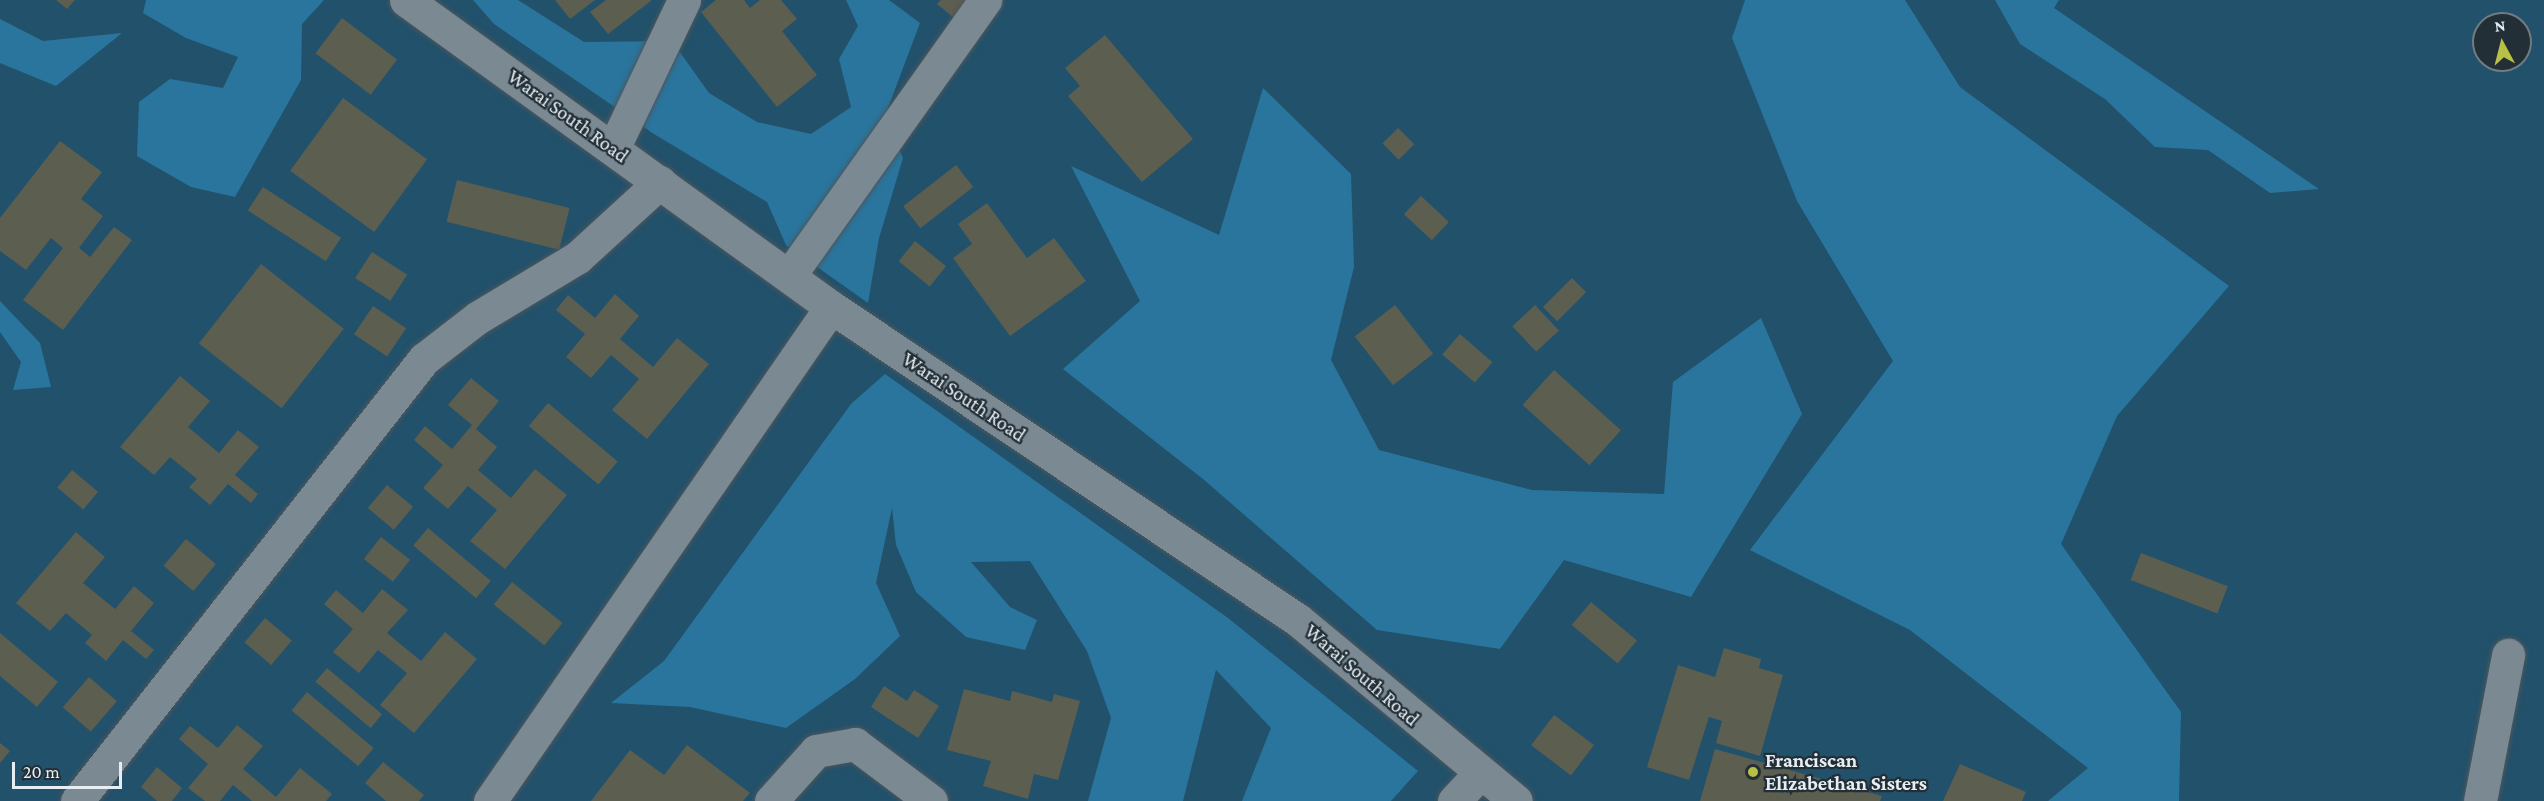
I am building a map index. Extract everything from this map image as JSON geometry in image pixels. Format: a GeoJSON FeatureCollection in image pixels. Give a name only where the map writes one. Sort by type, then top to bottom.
{"type":"FeatureCollection","features":[{"type":"Feature","properties":{"kind":"street","name":"Warai South Road"},"geometry":{"type":"LineString","coordinates":[[406,0],[831,307],[1298,620],[1478,775],[1516,801]]}},
{"type":"Feature","properties":{"kind":"street"},"geometry":{"type":"LineString","coordinates":[[613,149],[684,0]]}},
{"type":"Feature","properties":{"kind":"street"},"geometry":{"type":"LineString","coordinates":[[789,276],[986,0]]}},
{"type":"Feature","properties":{"kind":"street"},"geometry":{"type":"LineString","coordinates":[[77,801],[424,359],[477,318],[578,257],[660,182]]}},
{"type":"Feature","properties":{"kind":"street"},"geometry":{"type":"LineString","coordinates":[[490,801],[831,307]]}},
{"type":"Feature","properties":{"kind":"street"},"geometry":{"type":"LineString","coordinates":[[2480,801],[2508,655]]}},
{"type":"Feature","properties":{"kind":"street"},"geometry":{"type":"LineString","coordinates":[[771,801],[816,751],[855,744],[931,801]]}},
{"type":"Feature","properties":{"kind":"street"},"geometry":{"type":"LineString","coordinates":[[1454,801],[1478,775]]}},
{"type":"Feature","properties":{"kind":"shaded area"},"geometry":{"type":"Polygon","coordinates":[[[0,0],[2544,0],[2544,801],[0,801],[0,0]]]}},
{"type":"Feature","properties":{"kind":"shaded area"},"geometry":{"type":"Polygon","coordinates":[[[146,0],[324,0],[302,24],[301,80],[235,197],[191,187],[137,156],[139,102],[170,79],[223,88],[238,57],[186,38],[143,13],[146,0]]]}},
{"type":"Feature","properties":{"kind":"shaded area"},"geometry":{"type":"Polygon","coordinates":[[[473,0],[518,0],[584,42],[672,41],[709,93],[757,122],[811,134],[851,107],[839,59],[858,26],[846,0],[889,0],[920,23],[885,116],[903,158],[879,238],[868,303],[786,245],[767,202],[654,134],[494,24],[473,0]]]}},
{"type":"Feature","properties":{"kind":"shaded area"},"geometry":{"type":"Polygon","coordinates":[[[1745,0],[1905,0],[1960,87],[2229,286],[2117,416],[2061,544],[2181,712],[2179,801],[2048,801],[2088,768],[1910,630],[1750,550],[1893,361],[1797,201],[1732,38],[1745,0]]]}},
{"type":"Feature","properties":{"kind":"shaded area"},"geometry":{"type":"Polygon","coordinates":[[[1995,0],[2059,0],[2054,8],[2319,189],[2270,193],[2208,150],[2155,147],[2105,99],[2020,44],[1995,0]]]}},
{"type":"Feature","properties":{"kind":"shaded area"},"geometry":{"type":"Polygon","coordinates":[[[0,19],[43,41],[122,33],[56,86],[0,63],[0,19]]]}},
{"type":"Feature","properties":{"kind":"shaded area"},"geometry":{"type":"Polygon","coordinates":[[[1263,88],[1351,174],[1354,267],[1331,360],[1379,450],[1532,490],[1664,494],[1673,382],[1761,318],[1802,414],[1691,597],[1564,560],[1500,649],[1377,630],[1203,479],[1063,369],[1140,301],[1071,166],[1219,235],[1263,88]]]}},
{"type":"Feature","properties":{"kind":"shaded area"},"geometry":{"type":"Polygon","coordinates":[[[0,301],[40,343],[51,387],[13,390],[21,362],[0,332],[0,301]]]}},
{"type":"Feature","properties":{"kind":"shaded area"},"geometry":{"type":"Polygon","coordinates":[[[885,374],[1228,618],[1418,771],[1391,801],[1242,801],[1271,728],[1216,670],[1183,801],[1088,801],[1111,718],[1087,651],[1030,561],[971,562],[1010,607],[1037,620],[1025,650],[966,637],[916,592],[896,545],[892,508],[876,583],[900,636],[855,679],[786,728],[690,707],[611,703],[664,661],[851,404],[885,374]]]}},
{"type":"Feature","properties":{"kind":"building"},"geometry":{"type":"Polygon","coordinates":[[[56,0],[75,0],[67,9],[56,0]]]}},
{"type":"Feature","properties":{"kind":"building"},"geometry":{"type":"Polygon","coordinates":[[[555,0],[595,0],[570,19],[555,0]]]}},
{"type":"Feature","properties":{"kind":"building"},"geometry":{"type":"Polygon","coordinates":[[[606,0],[652,0],[608,34],[590,12],[606,0]]]}},
{"type":"Feature","properties":{"kind":"building"},"geometry":{"type":"Polygon","coordinates":[[[716,0],[744,0],[750,8],[760,0],[781,0],[797,19],[782,31],[817,75],[777,107],[701,12],[716,0]]]}},
{"type":"Feature","properties":{"kind":"building"},"geometry":{"type":"Polygon","coordinates":[[[941,0],[969,0],[954,18],[937,4],[941,0]]]}},
{"type":"Feature","properties":{"kind":"building"},"geometry":{"type":"Polygon","coordinates":[[[342,18],[397,60],[371,95],[316,53],[342,18]]]}},
{"type":"Feature","properties":{"kind":"building"},"geometry":{"type":"Polygon","coordinates":[[[1105,35],[1193,139],[1142,182],[1068,96],[1080,86],[1065,68],[1105,35]]]}},
{"type":"Feature","properties":{"kind":"building"},"geometry":{"type":"Polygon","coordinates":[[[343,98],[427,159],[374,232],[290,171],[343,98]]]}},
{"type":"Feature","properties":{"kind":"building"},"geometry":{"type":"Polygon","coordinates":[[[1398,128],[1414,144],[1399,160],[1382,144],[1398,128]]]}},
{"type":"Feature","properties":{"kind":"building"},"geometry":{"type":"Polygon","coordinates":[[[60,141],[102,172],[81,199],[103,216],[79,248],[90,257],[114,227],[132,240],[63,330],[23,300],[63,248],[51,238],[26,270],[0,251],[0,218],[60,141]]]}},
{"type":"Feature","properties":{"kind":"building"},"geometry":{"type":"Polygon","coordinates":[[[956,165],[973,187],[920,228],[903,206],[956,165]]]}},
{"type":"Feature","properties":{"kind":"building"},"geometry":{"type":"Polygon","coordinates":[[[457,180],[570,208],[559,250],[447,222],[457,180]]]}},
{"type":"Feature","properties":{"kind":"building"},"geometry":{"type":"Polygon","coordinates":[[[263,187],[341,238],[326,261],[248,210],[263,187]]]}},
{"type":"Feature","properties":{"kind":"building"},"geometry":{"type":"Polygon","coordinates":[[[1421,196],[1449,222],[1432,240],[1404,214],[1421,196]]]}},
{"type":"Feature","properties":{"kind":"building"},"geometry":{"type":"Polygon","coordinates":[[[987,203],[1027,258],[1054,238],[1086,281],[1010,336],[953,258],[972,244],[958,224],[987,203]]]}},
{"type":"Feature","properties":{"kind":"building"},"geometry":{"type":"Polygon","coordinates":[[[915,241],[946,266],[930,286],[899,261],[915,241]]]}},
{"type":"Feature","properties":{"kind":"building"},"geometry":{"type":"Polygon","coordinates":[[[372,252],[407,275],[390,301],[355,278],[372,252]]]}},
{"type":"Feature","properties":{"kind":"building"},"geometry":{"type":"Polygon","coordinates":[[[261,264],[344,329],[282,408],[199,344],[261,264]]]}},
{"type":"Feature","properties":{"kind":"building"},"geometry":{"type":"Polygon","coordinates":[[[1572,278],[1586,292],[1557,321],[1543,307],[1572,278]]]}},
{"type":"Feature","properties":{"kind":"building"},"geometry":{"type":"Polygon","coordinates":[[[615,294],[639,316],[620,339],[653,367],[677,338],[709,364],[647,439],[612,410],[639,379],[611,355],[591,378],[566,357],[585,334],[556,310],[568,295],[595,318],[615,294]]]}},
{"type":"Feature","properties":{"kind":"building"},"geometry":{"type":"Polygon","coordinates":[[[1395,305],[1433,354],[1393,385],[1355,336],[1395,305]]]}},
{"type":"Feature","properties":{"kind":"building"},"geometry":{"type":"Polygon","coordinates":[[[1535,305],[1559,331],[1536,352],[1512,326],[1535,305]]]}},
{"type":"Feature","properties":{"kind":"building"},"geometry":{"type":"Polygon","coordinates":[[[373,306],[406,328],[387,357],[354,334],[373,306]]]}},
{"type":"Feature","properties":{"kind":"building"},"geometry":{"type":"Polygon","coordinates":[[[1460,334],[1492,362],[1475,383],[1442,354],[1460,334]]]}},
{"type":"Feature","properties":{"kind":"building"},"geometry":{"type":"Polygon","coordinates":[[[1554,370],[1621,430],[1589,465],[1523,405],[1554,370]]]}},
{"type":"Feature","properties":{"kind":"building"},"geometry":{"type":"Polygon","coordinates":[[[180,376],[210,401],[188,427],[219,453],[238,430],[259,447],[235,475],[258,494],[251,503],[228,484],[210,505],[189,487],[197,479],[170,457],[154,475],[120,447],[180,376]]]}},
{"type":"Feature","properties":{"kind":"building"},"geometry":{"type":"Polygon","coordinates":[[[471,378],[499,401],[476,429],[497,447],[478,470],[511,498],[535,469],[567,495],[505,569],[470,541],[497,510],[468,486],[448,509],[423,488],[443,465],[414,440],[425,426],[452,449],[472,425],[448,405],[471,378]]]}},
{"type":"Feature","properties":{"kind":"building"},"geometry":{"type":"Polygon","coordinates":[[[548,403],[618,461],[598,484],[529,426],[548,403]]]}},
{"type":"Feature","properties":{"kind":"building"},"geometry":{"type":"Polygon","coordinates":[[[72,470],[98,492],[83,509],[57,488],[72,470]]]}},
{"type":"Feature","properties":{"kind":"building"},"geometry":{"type":"Polygon","coordinates":[[[387,485],[413,507],[394,530],[368,508],[387,485]]]}},
{"type":"Feature","properties":{"kind":"building"},"geometry":{"type":"Polygon","coordinates":[[[428,528],[491,581],[476,598],[413,546],[428,528]]]}},
{"type":"Feature","properties":{"kind":"building"},"geometry":{"type":"Polygon","coordinates":[[[76,532],[105,557],[83,583],[115,609],[134,586],[154,603],[131,631],[154,650],[146,659],[123,640],[106,661],[85,643],[92,635],[66,613],[50,631],[16,603],[76,532]]]}},
{"type":"Feature","properties":{"kind":"building"},"geometry":{"type":"Polygon","coordinates":[[[381,537],[410,560],[393,582],[364,559],[381,537]]]}},
{"type":"Feature","properties":{"kind":"building"},"geometry":{"type":"Polygon","coordinates":[[[186,539],[216,564],[193,591],[164,566],[186,539]]]}},
{"type":"Feature","properties":{"kind":"building"},"geometry":{"type":"Polygon","coordinates":[[[2141,553],[2228,586],[2217,613],[2131,580],[2141,553]]]}},
{"type":"Feature","properties":{"kind":"building"},"geometry":{"type":"Polygon","coordinates":[[[512,582],[563,623],[544,645],[494,605],[512,582]]]}},
{"type":"Feature","properties":{"kind":"building"},"geometry":{"type":"Polygon","coordinates":[[[382,589],[408,610],[387,633],[421,661],[445,632],[477,659],[414,733],[380,705],[407,673],[378,650],[359,673],[333,652],[353,629],[324,604],[336,590],[363,613],[382,589]]]}},
{"type":"Feature","properties":{"kind":"building"},"geometry":{"type":"Polygon","coordinates":[[[1591,602],[1637,641],[1618,664],[1572,625],[1591,602]]]}},
{"type":"Feature","properties":{"kind":"building"},"geometry":{"type":"Polygon","coordinates":[[[265,618],[292,640],[271,665],[244,643],[265,618]]]}},
{"type":"Feature","properties":{"kind":"building"},"geometry":{"type":"Polygon","coordinates":[[[0,633],[58,682],[37,707],[0,676],[0,633]]]}},
{"type":"Feature","properties":{"kind":"building"},"geometry":{"type":"Polygon","coordinates":[[[1724,648],[1761,659],[1759,668],[1783,675],[1760,756],[1716,743],[1722,721],[1709,717],[1689,780],[1647,767],[1678,665],[1715,677],[1724,648]]]}},
{"type":"Feature","properties":{"kind":"building"},"geometry":{"type":"Polygon","coordinates":[[[327,668],[382,714],[371,728],[315,682],[327,668]]]}},
{"type":"Feature","properties":{"kind":"building"},"geometry":{"type":"Polygon","coordinates":[[[89,677],[117,701],[91,731],[63,707],[89,677]]]}},
{"type":"Feature","properties":{"kind":"building"},"geometry":{"type":"Polygon","coordinates":[[[884,686],[907,701],[914,690],[939,706],[918,738],[871,707],[884,686]]]}},
{"type":"Feature","properties":{"kind":"building"},"geometry":{"type":"Polygon","coordinates":[[[964,689],[1010,701],[1012,691],[1052,702],[1054,694],[1080,701],[1058,780],[1034,774],[1028,799],[983,786],[991,761],[947,750],[964,689]]]}},
{"type":"Feature","properties":{"kind":"building"},"geometry":{"type":"Polygon","coordinates":[[[307,692],[374,748],[358,766],[292,710],[307,692]]]}},
{"type":"Feature","properties":{"kind":"building"},"geometry":{"type":"Polygon","coordinates":[[[1554,715],[1594,745],[1571,775],[1531,745],[1554,715]]]}},
{"type":"Feature","properties":{"kind":"building"},"geometry":{"type":"Polygon","coordinates":[[[237,725],[263,746],[243,769],[276,797],[300,768],[332,794],[326,801],[252,801],[233,785],[220,801],[205,801],[188,788],[208,764],[179,739],[190,726],[218,748],[237,725]]]}},
{"type":"Feature","properties":{"kind":"building"},"geometry":{"type":"Polygon","coordinates":[[[0,743],[10,751],[0,763],[0,743]]]}},
{"type":"Feature","properties":{"kind":"building"},"geometry":{"type":"Polygon","coordinates":[[[687,745],[750,793],[743,801],[591,801],[630,750],[664,775],[687,745]]]}},
{"type":"Feature","properties":{"kind":"building","name":"Franciscan Elizabethan Sisters"},"geometry":{"type":"Polygon","coordinates":[[[1715,749],[1882,796],[1880,801],[1700,801],[1715,749]]]}},
{"type":"Feature","properties":{"kind":"building"},"geometry":{"type":"Polygon","coordinates":[[[383,762],[424,795],[419,801],[386,801],[365,783],[383,762]]]}},
{"type":"Feature","properties":{"kind":"building"},"geometry":{"type":"Polygon","coordinates":[[[1960,764],[2026,792],[2022,801],[1943,801],[1960,764]]]}},
{"type":"Feature","properties":{"kind":"building"},"geometry":{"type":"Polygon","coordinates":[[[157,767],[182,788],[172,801],[157,801],[141,787],[157,767]]]}},
{"type":"Feature","properties":{"kind":"place","name":"Franciscan Elizabethan Sisters"},"geometry":{"type":"Point","coordinates":[1753,772]}}]}
